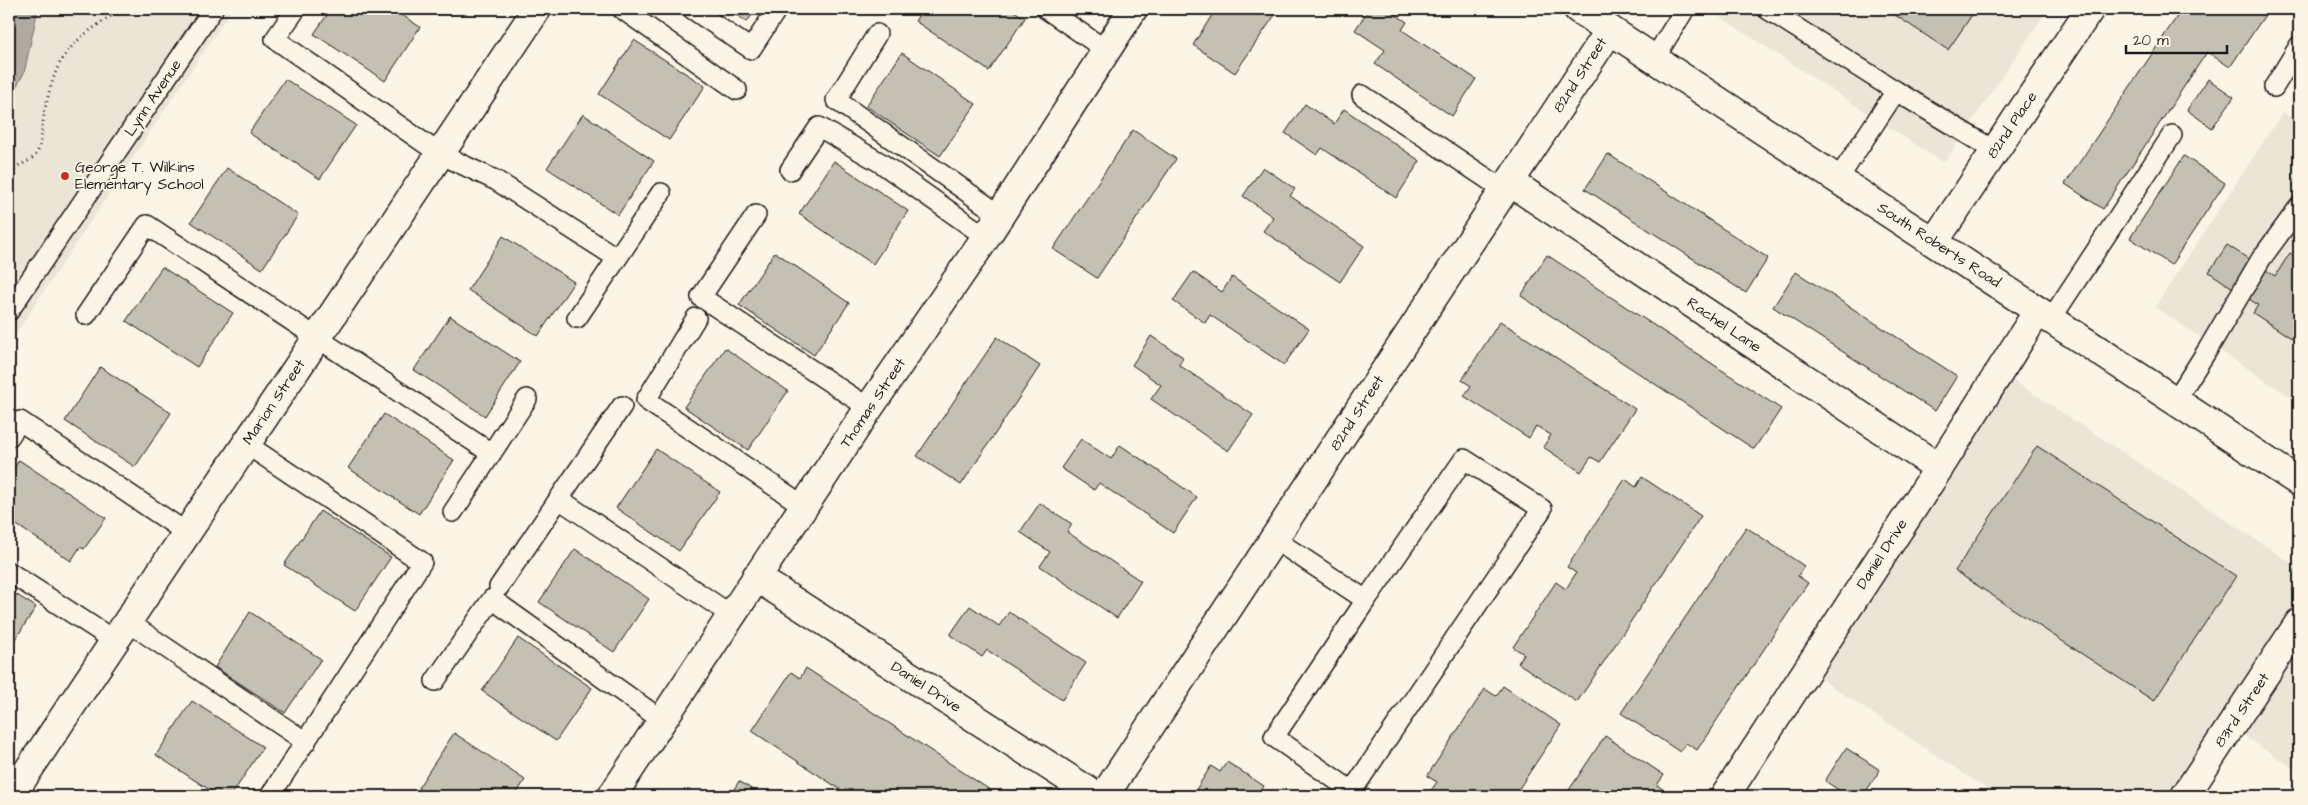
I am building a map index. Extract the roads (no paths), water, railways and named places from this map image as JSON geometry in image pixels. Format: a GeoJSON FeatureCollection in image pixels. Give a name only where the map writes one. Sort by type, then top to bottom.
{"type":"FeatureCollection","features":[{"type":"Feature","properties":{"kind":"street","name":"Marion Street"},"geometry":{"type":"LineString","coordinates":[[12,796],[537,9]]}},
{"type":"Feature","properties":{"kind":"street","name":"Thomas Street"},"geometry":{"type":"LineString","coordinates":[[612,796],[756,577],[993,226],[1133,9]]}},
{"type":"Feature","properties":{"kind":"street","name":"South Roberts Road"},"geometry":{"type":"LineString","coordinates":[[1578,9],[2299,482]]}},
{"type":"Feature","properties":{"kind":"street","name":"82nd Place"},"geometry":{"type":"LineString","coordinates":[[1934,242],[2090,9]]}},
{"type":"Feature","properties":{"kind":"street","name":"82nd Street"},"geometry":{"type":"LineString","coordinates":[[1104,796],[1610,30]]}},
{"type":"Feature","properties":{"kind":"street","name":"Rachel Lane"},"geometry":{"type":"LineString","coordinates":[[1507,186],[1939,468]]}},
{"type":"Feature","properties":{"kind":"street","name":"Daniel Drive"},"geometry":{"type":"LineString","coordinates":[[1724,796],[1939,468],[2044,315]]}},
{"type":"Feature","properties":{"kind":"street","name":"Daniel Drive"},"geometry":{"type":"LineString","coordinates":[[756,577],[1096,796]]}},
{"type":"Feature","properties":{"kind":"street","name":"83rd Street"},"geometry":{"type":"LineString","coordinates":[[2185,796],[2299,623]]}},
{"type":"Feature","properties":{"kind":"lane","name":"Lynn Avenue"},"geometry":{"type":"LineString","coordinates":[[9,311],[213,9]]}},
{"type":"Feature","properties":{"kind":"lane"},"geometry":{"type":"LineString","coordinates":[[296,9],[275,39],[440,154],[497,181],[617,258]]}},
{"type":"Feature","properties":{"kind":"lane"},"geometry":{"type":"LineString","coordinates":[[622,9],[737,90]]}},
{"type":"Feature","properties":{"kind":"lane"},"geometry":{"type":"LineString","coordinates":[[692,9],[751,49],[777,9]]}},
{"type":"Feature","properties":{"kind":"lane"},"geometry":{"type":"LineString","coordinates":[[1046,9],[1106,50]]}},
{"type":"Feature","properties":{"kind":"lane"},"geometry":{"type":"LineString","coordinates":[[1654,58],[1685,9]]}},
{"type":"Feature","properties":{"kind":"lane"},"geometry":{"type":"LineString","coordinates":[[1767,9],[1896,91],[1995,150]]}},
{"type":"Feature","properties":{"kind":"lane"},"geometry":{"type":"LineString","coordinates":[[877,34],[836,100],[993,226]]}},
{"type":"Feature","properties":{"kind":"lane"},"geometry":{"type":"LineString","coordinates":[[2274,87],[2299,46]]}},
{"type":"Feature","properties":{"kind":"lane"},"geometry":{"type":"LineString","coordinates":[[1838,179],[1896,91]]}},
{"type":"Feature","properties":{"kind":"lane"},"geometry":{"type":"LineString","coordinates":[[1362,95],[1507,186]]}},
{"type":"Feature","properties":{"kind":"lane"},"geometry":{"type":"LineString","coordinates":[[790,170],[819,126],[993,226]]}},
{"type":"Feature","properties":{"kind":"lane"},"geometry":{"type":"LineString","coordinates":[[2044,315],[2172,135]]}},
{"type":"Feature","properties":{"kind":"lane"},"geometry":{"type":"LineString","coordinates":[[577,318],[661,193]]}},
{"type":"Feature","properties":{"kind":"lane"},"geometry":{"type":"LineString","coordinates":[[2175,401],[2208,350],[2261,259],[2299,207]]}},
{"type":"Feature","properties":{"kind":"lane"},"geometry":{"type":"LineString","coordinates":[[756,215],[701,297],[869,408]]}},
{"type":"Feature","properties":{"kind":"lane"},"geometry":{"type":"LineString","coordinates":[[86,315],[147,225],[318,337],[491,454]]}},
{"type":"Feature","properties":{"kind":"lane"},"geometry":{"type":"LineString","coordinates":[[696,318],[646,400],[804,506]]}},
{"type":"Feature","properties":{"kind":"lane"},"geometry":{"type":"LineString","coordinates":[[453,512],[527,399]]}},
{"type":"Feature","properties":{"kind":"lane"},"geometry":{"type":"LineString","coordinates":[[499,587],[622,406]]}},
{"type":"Feature","properties":{"kind":"lane"},"geometry":{"type":"LineString","coordinates":[[9,437],[20,421],[188,533]]}},
{"type":"Feature","properties":{"kind":"lane"},"geometry":{"type":"LineString","coordinates":[[246,444],[422,562],[270,796]]}},
{"type":"Feature","properties":{"kind":"lane"},"geometry":{"type":"LineString","coordinates":[[1464,459],[1542,509],[1352,791],[1274,737],[1366,600],[1464,459]]}},
{"type":"Feature","properties":{"kind":"lane"},"geometry":{"type":"LineString","coordinates":[[559,499],[731,615]]}},
{"type":"Feature","properties":{"kind":"lane"},"geometry":{"type":"LineString","coordinates":[[1274,539],[1366,600]]}},
{"type":"Feature","properties":{"kind":"lane"},"geometry":{"type":"LineString","coordinates":[[9,572],[121,631],[306,742]]}},
{"type":"Feature","properties":{"kind":"lane"},"geometry":{"type":"LineString","coordinates":[[435,681],[492,599],[663,721]]}},
{"type":"Feature","properties":{"kind":"place","name":"George T. Wilkins Elementary School"},"geometry":{"type":"Point","coordinates":[65,176]}}]}
